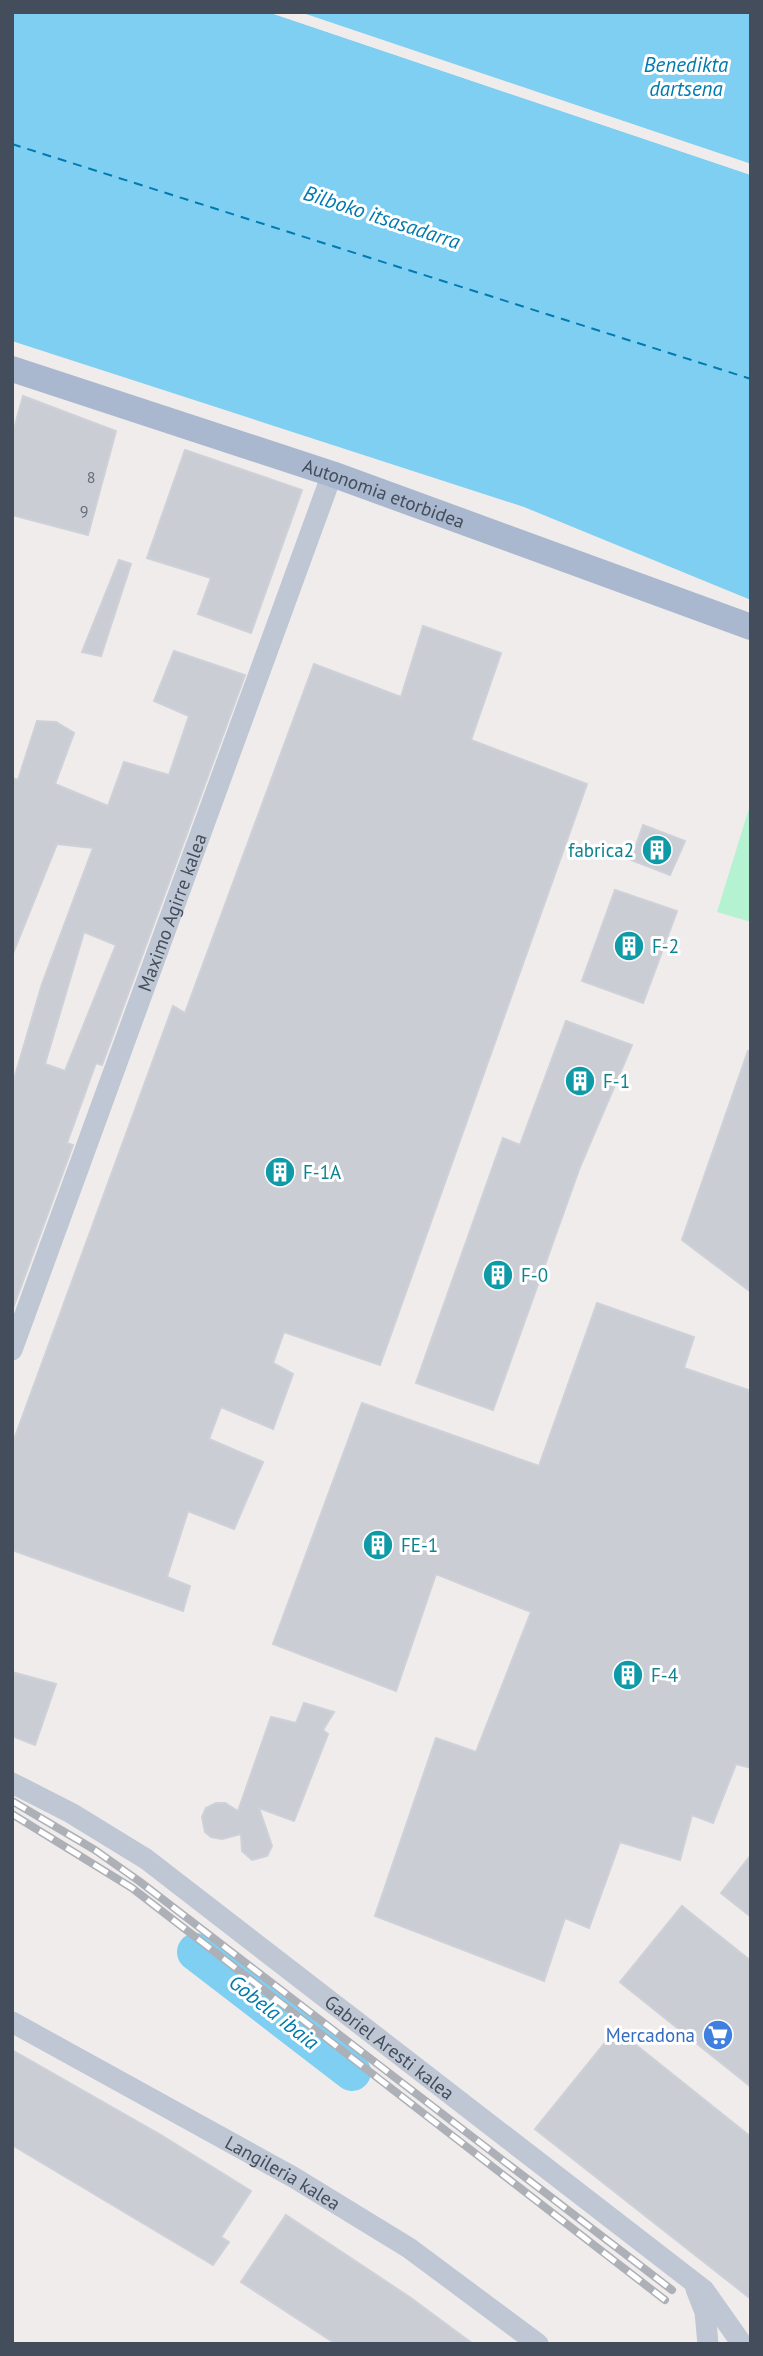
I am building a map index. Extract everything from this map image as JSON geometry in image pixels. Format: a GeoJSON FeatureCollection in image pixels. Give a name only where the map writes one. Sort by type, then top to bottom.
{"type":"FeatureCollection","features":[{"type":"Feature","properties":{"kind":"main road","name":"Autonomia etorbidea"},"geometry":{"type":"LineString","coordinates":[[12,369],[332,474],[751,627]]}},
{"type":"Feature","properties":{"kind":"street","name":"Maximo Agirre kalea"},"geometry":{"type":"LineString","coordinates":[[12,1350],[332,474]]}},
{"type":"Feature","properties":{"kind":"street","name":"Gabriel Aresti kalea"},"geometry":{"type":"LineString","coordinates":[[12,1783],[71,1812],[146,1859],[687,2276],[704,2290],[742,2344]]}},
{"type":"Feature","properties":{"kind":"street","name":"Langileria kalea"},"geometry":{"type":"LineString","coordinates":[[12,2022],[304,2184],[409,2248],[538,2344]]}},
{"type":"Feature","properties":{"kind":"street"},"geometry":{"type":"LineString","coordinates":[[687,2276],[696,2288],[705,2312],[708,2344]]}},
{"type":"Feature","properties":{"kind":"green space"},"geometry":{"type":"Polygon","coordinates":[[[751,802],[751,922],[717,912],[751,802]]]}},
{"type":"Feature","properties":{"kind":"water","name":"Bilboko itsasadarra"},"geometry":{"type":"Polygon","coordinates":[[[12,12],[268,12],[751,175],[751,600],[524,507],[12,341],[12,12]]]}},
{"type":"Feature","properties":{"kind":"water","name":"Benedikta dartsena"},"geometry":{"type":"Polygon","coordinates":[[[300,12],[751,12],[751,164],[300,12]]]}},
{"type":"Feature","properties":{"kind":"pier"},"geometry":{"type":"Polygon","coordinates":[[[268,12],[279,12],[751,171],[751,175],[268,12]]]}},
{"type":"Feature","properties":{"kind":"pier"},"geometry":{"type":"Polygon","coordinates":[[[297,12],[751,164],[751,168],[299,16],[297,12]]]}},
{"type":"Feature","properties":{"kind":"building"},"geometry":{"type":"Polygon","coordinates":[[[23,396],[116,431],[88,535],[12,515],[12,436],[23,396]]]}},
{"type":"Feature","properties":{"kind":"building"},"geometry":{"type":"Polygon","coordinates":[[[185,450],[302,490],[251,633],[198,614],[211,578],[147,558],[185,450]]]}},
{"type":"Feature","properties":{"kind":"building"},"geometry":{"type":"Polygon","coordinates":[[[119,560],[131,564],[101,656],[82,652],[119,560]]]}},
{"type":"Feature","properties":{"kind":"building","name":"F-1A"},"geometry":{"type":"Polygon","coordinates":[[[423,626],[501,653],[471,740],[587,784],[380,1365],[284,1332],[273,1363],[293,1374],[273,1429],[221,1407],[209,1439],[263,1462],[234,1529],[188,1511],[167,1577],[190,1586],[183,1611],[12,1550],[12,1445],[173,1006],[185,1013],[314,664],[401,697],[423,626]]]}},
{"type":"Feature","properties":{"kind":"building"},"geometry":{"type":"Polygon","coordinates":[[[174,651],[245,675],[102,1065],[96,1063],[67,1143],[73,1145],[12,1311],[12,1086],[42,984],[93,848],[57,844],[12,956],[12,778],[18,780],[37,721],[56,722],[74,733],[55,784],[108,806],[124,762],[169,775],[189,716],[154,701],[174,651]],[[84,932],[45,1064],[65,1071],[116,945],[84,932]]]}},
{"type":"Feature","properties":{"kind":"building","name":"fabrica2"},"geometry":{"type":"Polygon","coordinates":[[[643,825],[685,841],[670,875],[631,860],[643,825]]]}},
{"type":"Feature","properties":{"kind":"building","name":"F-2"},"geometry":{"type":"Polygon","coordinates":[[[615,890],[677,911],[643,1003],[582,981],[615,890]]]}},
{"type":"Feature","properties":{"kind":"building","name":"F-0"},"geometry":{"type":"Polygon","coordinates":[[[566,1021],[632,1045],[580,1167],[493,1410],[416,1383],[503,1138],[520,1145],[566,1021]]]}},
{"type":"Feature","properties":{"kind":"building"},"geometry":{"type":"Polygon","coordinates":[[[748,1051],[751,1052],[751,1292],[682,1240],[748,1051]]]}},
{"type":"Feature","properties":{"kind":"building","name":"F-4"},"geometry":{"type":"Polygon","coordinates":[[[597,1303],[694,1337],[684,1368],[751,1391],[751,1768],[736,1764],[713,1823],[692,1815],[680,1860],[620,1842],[589,1928],[565,1918],[544,1981],[375,1916],[436,1738],[476,1752],[531,1612],[436,1574],[396,1691],[273,1644],[362,1403],[539,1466],[597,1303]]]}},
{"type":"Feature","properties":{"kind":"building"},"geometry":{"type":"Polygon","coordinates":[[[12,1672],[56,1684],[35,1745],[12,1736],[12,1672]]]}},
{"type":"Feature","properties":{"kind":"building"},"geometry":{"type":"Polygon","coordinates":[[[304,1703],[334,1712],[323,1730],[328,1734],[294,1821],[259,1808],[272,1846],[267,1856],[252,1860],[242,1851],[241,1834],[222,1839],[211,1837],[205,1832],[202,1817],[206,1808],[216,1803],[225,1803],[238,1811],[271,1717],[296,1723],[304,1703]]]}},
{"type":"Feature","properties":{"kind":"building"},"geometry":{"type":"Polygon","coordinates":[[[751,1855],[751,1917],[721,1893],[751,1855]]]}},
{"type":"Feature","properties":{"kind":"building","name":"Mercadona"},"geometry":{"type":"Polygon","coordinates":[[[682,1906],[751,1961],[751,2087],[620,1982],[682,1906]]]}},
{"type":"Feature","properties":{"kind":"building"},"geometry":{"type":"Polygon","coordinates":[[[616,2029],[751,2137],[751,2299],[535,2129],[616,2029]]]}},
{"type":"Feature","properties":{"kind":"building"},"geometry":{"type":"Polygon","coordinates":[[[12,2050],[161,2135],[251,2191],[221,2237],[229,2242],[213,2265],[12,2145],[12,2050]]]}},
{"type":"Feature","properties":{"kind":"building"},"geometry":{"type":"Polygon","coordinates":[[[286,2215],[411,2298],[473,2344],[336,2344],[241,2282],[286,2215]]]}},
{"type":"Feature","properties":{"kind":"waterway","name":"Gobela ibaia"},"geometry":{"type":"LineString","coordinates":[[196,1952],[352,2072]]}},
{"type":"Feature","properties":{"kind":"ferry route"},"geometry":{"type":"LineString","coordinates":[[12,144],[751,379]]}},
{"type":"Feature","properties":{"kind":"railway"},"geometry":{"type":"LineString","coordinates":[[12,1801],[95,1850],[139,1881],[672,2290]]}},
{"type":"Feature","properties":{"kind":"railway"},"geometry":{"type":"LineString","coordinates":[[12,1814],[132,1888],[665,2300]]}},
{"type":"Feature","properties":{"kind":"place","name":"fabrica2"},"geometry":{"type":"Point","coordinates":[657,850]}},
{"type":"Feature","properties":{"kind":"place","name":"F-2"},"geometry":{"type":"Point","coordinates":[629,946]}},
{"type":"Feature","properties":{"kind":"place","name":"F-1"},"geometry":{"type":"Point","coordinates":[580,1081]}},
{"type":"Feature","properties":{"kind":"place","name":"F-1A"},"geometry":{"type":"Point","coordinates":[280,1172]}},
{"type":"Feature","properties":{"kind":"place","name":"F-0"},"geometry":{"type":"Point","coordinates":[498,1275]}},
{"type":"Feature","properties":{"kind":"place","name":"FE-1"},"geometry":{"type":"Point","coordinates":[378,1545]}},
{"type":"Feature","properties":{"kind":"place","name":"F-4"},"geometry":{"type":"Point","coordinates":[628,1675]}},
{"type":"Feature","properties":{"kind":"place","name":"Mercadona"},"geometry":{"type":"Point","coordinates":[718,2035]}}]}
